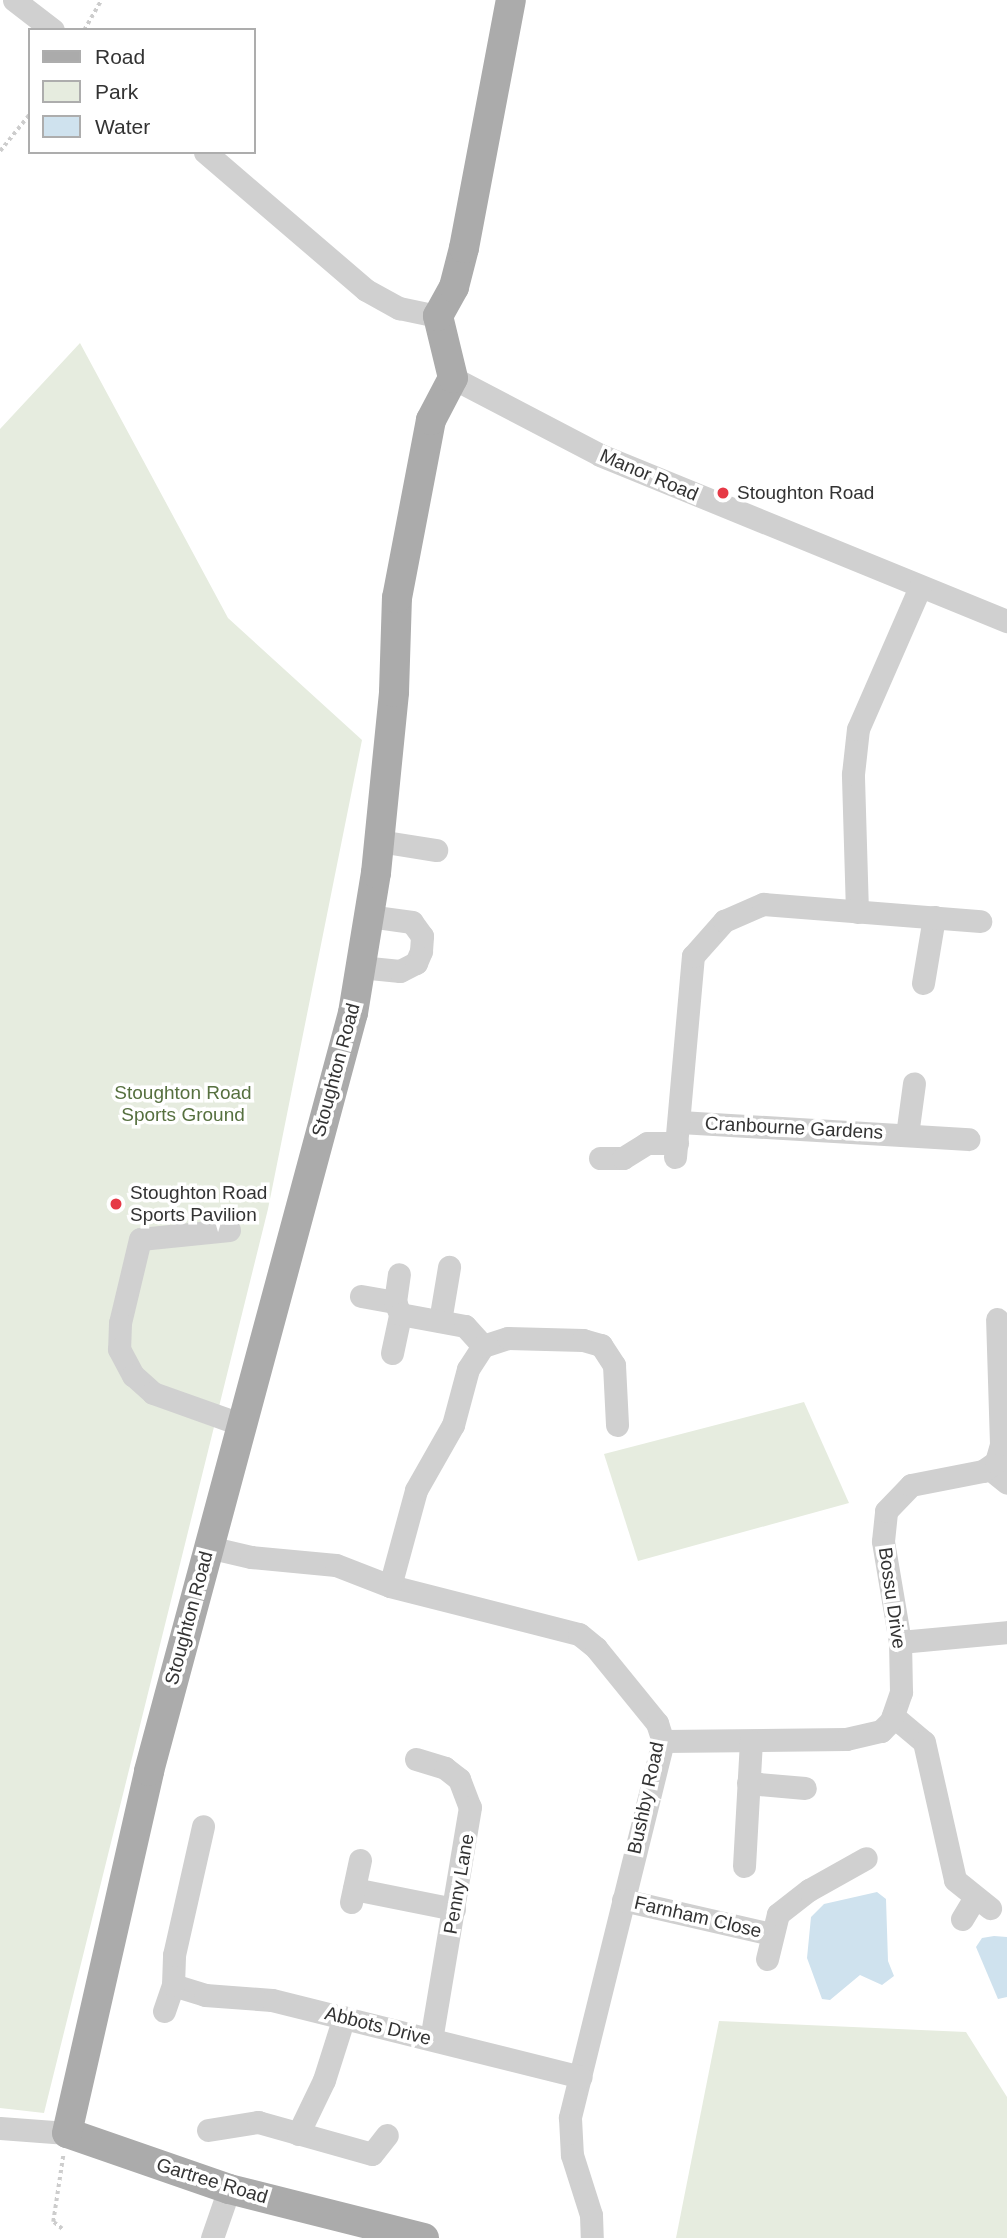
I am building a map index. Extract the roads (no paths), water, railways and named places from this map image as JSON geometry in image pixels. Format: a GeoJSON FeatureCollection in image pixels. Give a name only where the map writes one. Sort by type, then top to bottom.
{"type":"FeatureCollection","features":[{"type":"Feature","properties":{"kind":"main road"},"geometry":{"type":"LineString","coordinates":[[453,378],[438,316],[454,287],[464,248],[511,0]]}},
{"type":"Feature","properties":{"kind":"main road","name":"Stoughton Road"},"geometry":{"type":"LineString","coordinates":[[67,2133],[149,1772],[240,1424],[353,1013],[379,841],[394,692],[397,598],[431,419],[453,378]]}},
{"type":"Feature","properties":{"kind":"main road","name":"Gartree Road"},"geometry":{"type":"LineString","coordinates":[[67,2133],[229,2189],[424,2238]]}},
{"type":"Feature","properties":{"kind":"street"},"geometry":{"type":"LineString","coordinates":[[14,0],[50,28]]}},
{"type":"Feature","properties":{"kind":"street"},"geometry":{"type":"LineString","coordinates":[[207,154],[366,290],[399,308],[438,316]]}},
{"type":"Feature","properties":{"kind":"street","name":"Manor Road"},"geometry":{"type":"LineString","coordinates":[[453,378],[600,455],[1007,621]]}},
{"type":"Feature","properties":{"kind":"street"},"geometry":{"type":"LineString","coordinates":[[856,912],[853,774],[858,729],[920,587]]}},
{"type":"Feature","properties":{"kind":"street"},"geometry":{"type":"LineString","coordinates":[[379,841],[436,850]]}},
{"type":"Feature","properties":{"kind":"street","name":"Cranbourne Gardens"},"geometry":{"type":"LineString","coordinates":[[969,1139],[907,1135],[677,1141],[693,956],[724,921],[763,904],[980,921]]}},
{"type":"Feature","properties":{"kind":"street"},"geometry":{"type":"LineString","coordinates":[[360,967],[400,971],[416,963],[421,951],[422,936],[412,922],[369,916]]}},
{"type":"Feature","properties":{"kind":"street"},"geometry":{"type":"LineString","coordinates":[[923,983],[934,917]]}},
{"type":"Feature","properties":{"kind":"street","name":"Cranbourne Gardens"},"geometry":{"type":"LineString","coordinates":[[907,1135],[914,1083]]}},
{"type":"Feature","properties":{"kind":"street"},"geometry":{"type":"LineString","coordinates":[[600,1158],[623,1158],[647,1143],[677,1141]]}},
{"type":"Feature","properties":{"kind":"street"},"geometry":{"type":"LineString","coordinates":[[229,1230],[140,1239],[120,1323],[119,1349],[133,1375],[153,1393],[240,1424]]}},
{"type":"Feature","properties":{"kind":"street"},"geometry":{"type":"LineString","coordinates":[[440,1321],[449,1267]]}},
{"type":"Feature","properties":{"kind":"street"},"geometry":{"type":"LineString","coordinates":[[392,1353],[399,1274]]}},
{"type":"Feature","properties":{"kind":"street"},"geometry":{"type":"LineString","coordinates":[[361,1296],[440,1321],[465,1326],[483,1346]]}},
{"type":"Feature","properties":{"kind":"street","name":"Bossu Drive"},"geometry":{"type":"LineString","coordinates":[[893,1716],[901,1692],[900,1642],[883,1541],[886,1511],[911,1485],[998,1476],[1001,1444],[994,1320]]}},
{"type":"Feature","properties":{"kind":"street"},"geometry":{"type":"LineString","coordinates":[[390,1586],[416,1490],[453,1425],[468,1369],[483,1346],[508,1338],[583,1340],[601,1345],[614,1365],[617,1426]]}},
{"type":"Feature","properties":{"kind":"street","name":"Bushby Road"},"geometry":{"type":"LineString","coordinates":[[208,1546],[251,1557],[322,1562],[390,1586],[579,1634],[642,1702],[663,1741],[569,2135],[591,2215],[592,2238]]}},
{"type":"Feature","properties":{"kind":"street"},"geometry":{"type":"LineString","coordinates":[[900,1642],[1007,1632]]}},
{"type":"Feature","properties":{"kind":"street"},"geometry":{"type":"LineString","coordinates":[[663,1741],[865,1737],[881,1731],[893,1716],[924,1742],[950,1870],[982,1903],[962,1919]]}},
{"type":"Feature","properties":{"kind":"street"},"geometry":{"type":"LineString","coordinates":[[744,1866],[751,1741]]}},
{"type":"Feature","properties":{"kind":"street","name":"Penny Lane"},"geometry":{"type":"LineString","coordinates":[[415,1759],[445,1768],[467,1793],[470,1823],[431,2039]]}},
{"type":"Feature","properties":{"kind":"street"},"geometry":{"type":"LineString","coordinates":[[748,1783],[806,1788]]}},
{"type":"Feature","properties":{"kind":"street"},"geometry":{"type":"LineString","coordinates":[[164,2011],[173,1985],[174,1955],[203,1826]]}},
{"type":"Feature","properties":{"kind":"street"},"geometry":{"type":"LineString","coordinates":[[773,1931],[778,1914],[809,1890],[866,1858]]}},
{"type":"Feature","properties":{"kind":"street"},"geometry":{"type":"LineString","coordinates":[[360,1860],[352,1896],[454,1909]]}},
{"type":"Feature","properties":{"kind":"street","name":"Farnham Close"},"geometry":{"type":"LineString","coordinates":[[623,1900],[773,1931],[767,1959]]}},
{"type":"Feature","properties":{"kind":"street","name":"Abbots Drive"},"geometry":{"type":"LineString","coordinates":[[173,1985],[205,1995],[272,2000],[581,2077]]}},
{"type":"Feature","properties":{"kind":"street"},"geometry":{"type":"LineString","coordinates":[[308,2137],[344,2017]]}},
{"type":"Feature","properties":{"kind":"street"},"geometry":{"type":"LineString","coordinates":[[208,2130],[258,2122],[372,2154],[387,2135]]}},
{"type":"Feature","properties":{"kind":"street","name":"Gartree Road"},"geometry":{"type":"LineString","coordinates":[[0,2128],[67,2133]]}},
{"type":"Feature","properties":{"kind":"street"},"geometry":{"type":"LineString","coordinates":[[212,2238],[229,2189]]}},
{"type":"Feature","properties":{"kind":"water"},"geometry":{"type":"Polygon","coordinates":[[[877,1892],[886,1899],[888,1961],[894,1976],[882,1985],[860,1975],[830,2000],[822,1999],[807,1958],[811,1917],[824,1904],[877,1892]]]}},
{"type":"Feature","properties":{"kind":"water"},"geometry":{"type":"Polygon","coordinates":[[[1007,1937],[1007,1997],[998,1999],[976,1947],[982,1938],[1007,1937]]]}},
{"type":"Feature","properties":{"kind":"place","name":"Stoughton Road"},"geometry":{"type":"Point","coordinates":[723,493]}},
{"type":"Feature","properties":{"kind":"place","name":"Stoughton Road Sports Pavilion"},"geometry":{"type":"Point","coordinates":[116,1204]}},
{"type":"Feature","properties":{"kind":"park label","name":"Stoughton Road Sports Ground"},"geometry":{"type":"Point","coordinates":[183,1104]}}]}
